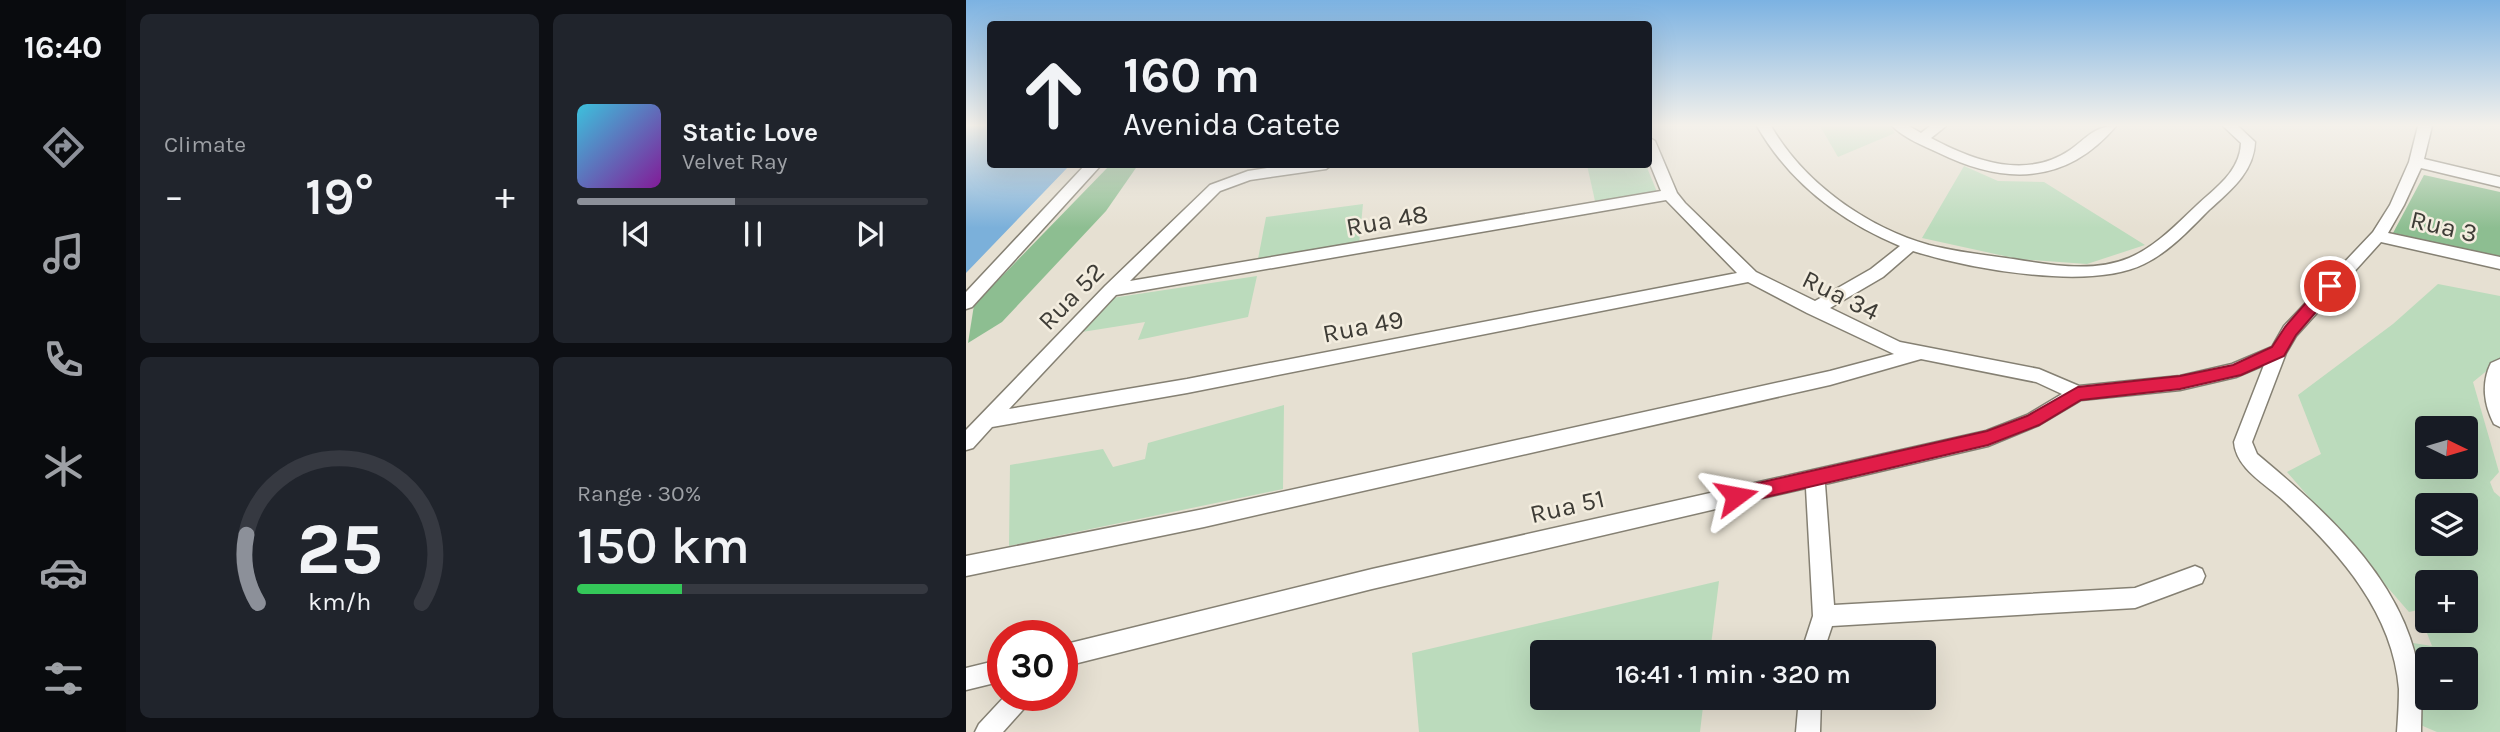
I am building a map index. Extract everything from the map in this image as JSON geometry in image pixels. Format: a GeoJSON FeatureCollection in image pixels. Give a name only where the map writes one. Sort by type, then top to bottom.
{"type":"FeatureCollection","features":[{"type":"Feature","properties":{"kind":"street","name":"Rua 34"},"geometry":{"type":"LineString","coordinates":[[1656,160],[1670,194],[1707,236],[1750,275],[1873,338],[1917,354],[1947,356],[2039,376],[2078,393]]}},
{"type":"Feature","properties":{"kind":"street"},"geometry":{"type":"LineString","coordinates":[[1785,160],[1845,210],[1910,244],[1969,258],[2067,272],[2107,269],[2134,262],[2158,249],[2215,197],[2246,160]]}},
{"type":"Feature","properties":{"kind":"street"},"geometry":{"type":"LineString","coordinates":[[1969,160],[2023,170],[2047,168],[2061,160]]}},
{"type":"Feature","properties":{"kind":"street"},"geometry":{"type":"LineString","coordinates":[[2409,732],[2413,703],[2399,641],[2376,587],[2350,552],[2295,497],[2250,460],[2244,452],[2243,442],[2278,352],[2290,331],[2378,236],[2397,205],[2416,162],[2500,182]]}},
{"type":"Feature","properties":{"kind":"street"},"geometry":{"type":"LineString","coordinates":[[966,303],[1091,168]]}},
{"type":"Feature","properties":{"kind":"street","name":"Rua 52"},"geometry":{"type":"LineString","coordinates":[[966,442],[1111,290],[1215,188],[1248,176],[1300,168]]}},
{"type":"Feature","properties":{"kind":"street","name":"Rua 48"},"geometry":{"type":"LineString","coordinates":[[1111,290],[1277,264],[1670,194]]}},
{"type":"Feature","properties":{"kind":"street","name":"Rua 3"},"geometry":{"type":"LineString","coordinates":[[2378,236],[2500,263]]}},
{"type":"Feature","properties":{"kind":"street"},"geometry":{"type":"LineString","coordinates":[[1813,309],[1874,276],[1895,261],[1910,244]]}},
{"type":"Feature","properties":{"kind":"street","name":"Rua 49"},"geometry":{"type":"LineString","coordinates":[[985,421],[1188,386],[1698,288],[1750,275]]}},
{"type":"Feature","properties":{"kind":"street"},"geometry":{"type":"LineString","coordinates":[[2078,393],[2180,383],[2236,370],[2278,352]]}},
{"type":"Feature","properties":{"kind":"street"},"geometry":{"type":"LineString","coordinates":[[966,566],[1204,518],[1830,378],[1917,354]]}},
{"type":"Feature","properties":{"kind":"street"},"geometry":{"type":"LineString","coordinates":[[2500,366],[2497,368],[2493,389],[2500,419]]}},
{"type":"Feature","properties":{"kind":"street","name":"Rua 51"},"geometry":{"type":"LineString","coordinates":[[1078,652],[1372,579],[1988,438],[2033,421],[2078,393]]}},
{"type":"Feature","properties":{"kind":"street"},"geometry":{"type":"LineString","coordinates":[[1815,478],[1824,616],[1816,640]]}},
{"type":"Feature","properties":{"kind":"street"},"geometry":{"type":"LineString","coordinates":[[1824,616],[2135,598],[2195,576]]}},
{"type":"Feature","properties":{"kind":"street"},"geometry":{"type":"LineString","coordinates":[[966,679],[987,674]]}},
{"type":"Feature","properties":{"kind":"street"},"geometry":{"type":"LineString","coordinates":[[1808,732],[1809,710]]}},
{"type":"Feature","properties":{"kind":"street"},"geometry":{"type":"LineString","coordinates":[[987,732],[1006,711]]}},
{"type":"Feature","properties":{"kind":"green space"},"geometry":{"type":"Polygon","coordinates":[[[1964,166],[1998,181],[2044,182],[2145,245],[2087,264],[2018,259],[1922,238],[1964,166]]]}},
{"type":"Feature","properties":{"kind":"green space"},"geometry":{"type":"Polygon","coordinates":[[[1107,168],[1136,168],[1106,211],[1002,322],[968,343],[974,305],[1107,168]]]}},
{"type":"Feature","properties":{"kind":"green space"},"geometry":{"type":"Polygon","coordinates":[[[1588,168],[1647,168],[1657,192],[1595,201],[1588,168]]]}},
{"type":"Feature","properties":{"kind":"green space"},"geometry":{"type":"Polygon","coordinates":[[[2424,175],[2500,192],[2500,257],[2393,233],[2424,175]]]}},
{"type":"Feature","properties":{"kind":"green space"},"geometry":{"type":"Polygon","coordinates":[[[1363,204],[1359,244],[1258,259],[1266,217],[1363,204]]]}},
{"type":"Feature","properties":{"kind":"green space"},"geometry":{"type":"Polygon","coordinates":[[[1257,276],[1248,317],[1138,340],[1145,322],[1082,332],[1112,298],[1257,276]]]}},
{"type":"Feature","properties":{"kind":"green space"},"geometry":{"type":"Polygon","coordinates":[[[2438,284],[2500,296],[2500,360],[2473,382],[2499,472],[2490,482],[2494,492],[2500,497],[2500,732],[2437,732],[2418,724],[2417,710],[2478,710],[2478,647],[2415,647],[2415,675],[2413,643],[2432,646],[2427,633],[2478,633],[2478,570],[2415,570],[2415,611],[2409,612],[2287,472],[2321,454],[2298,395],[2393,324],[2438,284]]]}},
{"type":"Feature","properties":{"kind":"green space"},"geometry":{"type":"Polygon","coordinates":[[[1284,405],[1283,489],[1009,546],[1010,465],[1103,449],[1113,467],[1145,459],[1148,443],[1284,405]]]}},
{"type":"Feature","properties":{"kind":"green space"},"geometry":{"type":"Polygon","coordinates":[[[1719,581],[1712,640],[1530,640],[1530,710],[1703,710],[1700,732],[1419,732],[1412,653],[1719,581]]]}},
{"type":"Feature","properties":{"kind":"water"},"geometry":{"type":"Polygon","coordinates":[[[966,160],[987,160],[987,168],[1067,168],[966,273],[966,160]]]}},
{"type":"Feature","properties":{"kind":"route"},"geometry":{"type":"LineString","coordinates":[[1736,496],[1988,438],[2033,421],[2078,393],[2180,383],[2236,370],[2278,352],[2290,331],[2330,286]]}}]}
